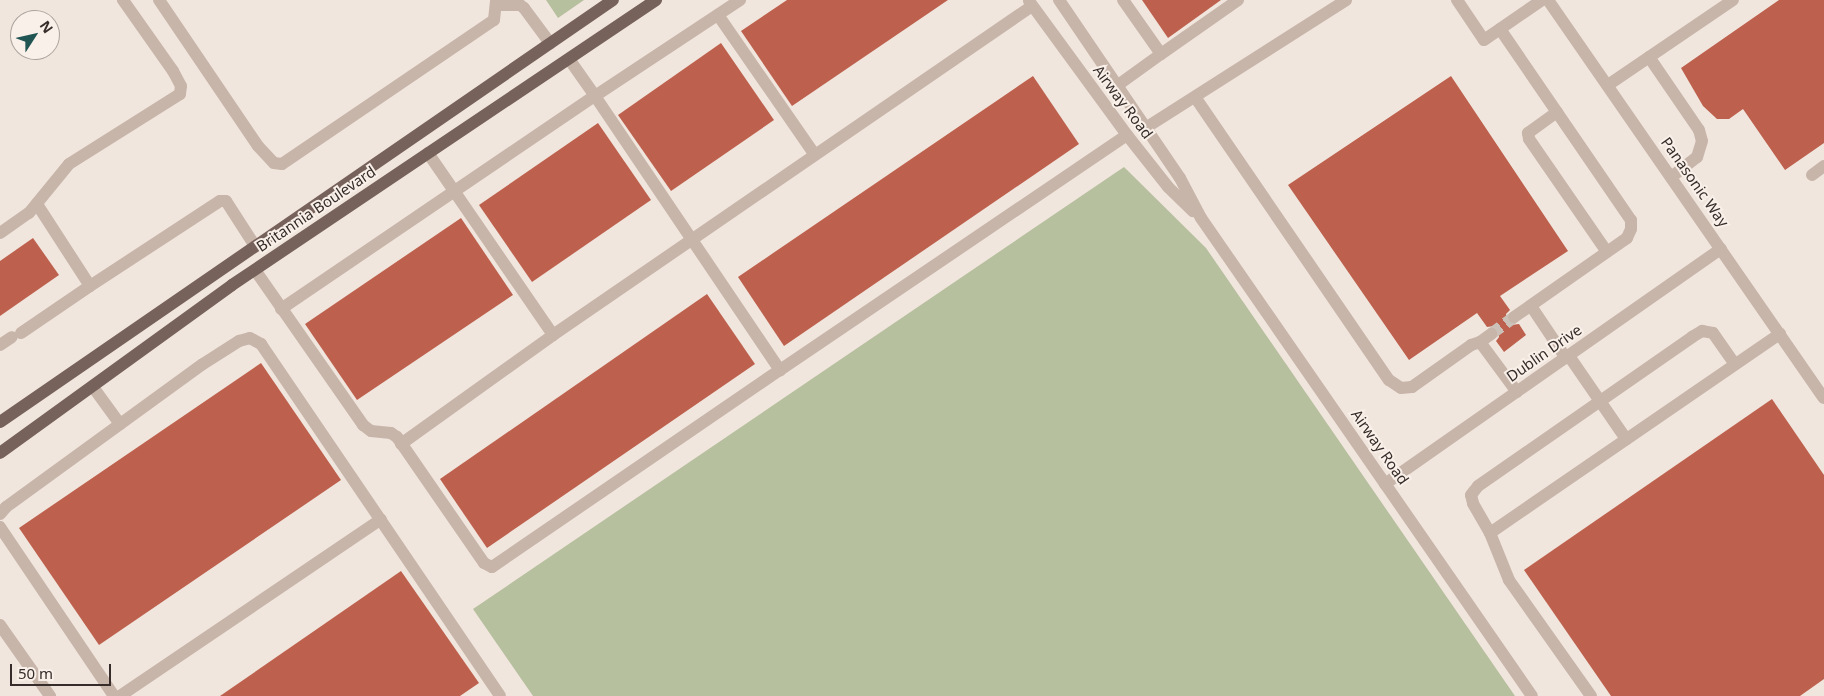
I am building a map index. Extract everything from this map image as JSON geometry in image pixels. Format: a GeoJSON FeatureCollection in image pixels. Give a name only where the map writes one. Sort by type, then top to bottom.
{"type":"FeatureCollection","features":[{"type":"Feature","properties":{"kind":"main road","name":"Britannia Boulevard"},"geometry":{"type":"LineString","coordinates":[[0,422],[613,0]]}},
{"type":"Feature","properties":{"kind":"main road","name":"Britannia Boulevard"},"geometry":{"type":"LineString","coordinates":[[0,452],[254,270],[656,0]]}},
{"type":"Feature","properties":{"kind":"street"},"geometry":{"type":"LineString","coordinates":[[0,233],[29,213],[69,164],[180,94],[181,86],[173,71],[123,0]]}},
{"type":"Feature","properties":{"kind":"street"},"geometry":{"type":"LineString","coordinates":[[159,0],[258,146],[274,163],[282,164],[494,20],[497,2],[520,5],[524,8],[550,43]]}},
{"type":"Feature","properties":{"kind":"street"},"geometry":{"type":"LineString","coordinates":[[281,309],[740,0]]}},
{"type":"Feature","properties":{"kind":"street","name":"Airway Road"},"geometry":{"type":"LineString","coordinates":[[1058,0],[1180,178],[1201,218],[1532,696]]}},
{"type":"Feature","properties":{"kind":"street"},"geometry":{"type":"LineString","coordinates":[[1123,0],[1161,54]]}},
{"type":"Feature","properties":{"kind":"street"},"geometry":{"type":"LineString","coordinates":[[1118,85],[1238,0]]}},
{"type":"Feature","properties":{"kind":"street"},"geometry":{"type":"LineString","coordinates":[[1147,128],[1346,0]]}},
{"type":"Feature","properties":{"kind":"street"},"geometry":{"type":"LineString","coordinates":[[1457,0],[1484,40],[1542,0]]}},
{"type":"Feature","properties":{"kind":"street","name":"Panasonic Way"},"geometry":{"type":"LineString","coordinates":[[1548,0],[1824,398]]}},
{"type":"Feature","properties":{"kind":"street"},"geometry":{"type":"LineString","coordinates":[[1608,85],[1732,0]]}},
{"type":"Feature","properties":{"kind":"street"},"geometry":{"type":"LineString","coordinates":[[401,444],[553,335],[815,155],[1030,3]]}},
{"type":"Feature","properties":{"kind":"street","name":"Airway Road"},"geometry":{"type":"LineString","coordinates":[[1030,3],[1127,135],[1168,187],[1201,218]]}},
{"type":"Feature","properties":{"kind":"street"},"geometry":{"type":"LineString","coordinates":[[718,15],[815,155]]}},
{"type":"Feature","properties":{"kind":"street"},"geometry":{"type":"LineString","coordinates":[[1500,29],[1631,220],[1631,229],[1627,238],[1514,317]]}},
{"type":"Feature","properties":{"kind":"street"},"geometry":{"type":"LineString","coordinates":[[1649,57],[1699,130],[1702,141],[1697,157],[1671,177]]}},
{"type":"Feature","properties":{"kind":"street"},"geometry":{"type":"LineString","coordinates":[[569,59],[780,370]]}},
{"type":"Feature","properties":{"kind":"street"},"geometry":{"type":"LineString","coordinates":[[1195,97],[1389,380],[1401,388],[1412,387],[1471,345],[1480,342],[1491,334]]}},
{"type":"Feature","properties":{"kind":"street"},"geometry":{"type":"LineString","coordinates":[[1557,112],[1528,133],[1529,139],[1607,252]]}},
{"type":"Feature","properties":{"kind":"street"},"geometry":{"type":"LineString","coordinates":[[254,270],[363,425],[371,431],[391,433],[401,444],[484,563],[492,567],[1127,135]]}},
{"type":"Feature","properties":{"kind":"street"},"geometry":{"type":"LineString","coordinates":[[428,153],[553,335]]}},
{"type":"Feature","properties":{"kind":"street"},"geometry":{"type":"LineString","coordinates":[[1812,175],[1824,166]]}},
{"type":"Feature","properties":{"kind":"street"},"geometry":{"type":"LineString","coordinates":[[0,345],[220,201],[226,201],[255,246]]}},
{"type":"Feature","properties":{"kind":"street"},"geometry":{"type":"LineString","coordinates":[[37,204],[90,286]]}},
{"type":"Feature","properties":{"kind":"street","name":"Dublin Drive"},"geometry":{"type":"LineString","coordinates":[[1385,484],[1721,249]]}},
{"type":"Feature","properties":{"kind":"street"},"geometry":{"type":"LineString","coordinates":[[1531,306],[1626,438]]}},
{"type":"Feature","properties":{"kind":"street"},"geometry":{"type":"LineString","coordinates":[[1591,696],[1509,580],[1490,533],[1473,503],[1471,495],[1478,486],[1702,332],[1713,333],[1735,364]]}},
{"type":"Feature","properties":{"kind":"street"},"geometry":{"type":"LineString","coordinates":[[1490,533],[1780,334]]}},
{"type":"Feature","properties":{"kind":"street"},"geometry":{"type":"LineString","coordinates":[[0,514],[6,507],[203,364],[239,341],[250,338],[261,344],[500,696]]}},
{"type":"Feature","properties":{"kind":"street"},"geometry":{"type":"LineString","coordinates":[[1480,342],[1517,392]]}},
{"type":"Feature","properties":{"kind":"street"},"geometry":{"type":"LineString","coordinates":[[93,387],[120,424]]}},
{"type":"Feature","properties":{"kind":"street"},"geometry":{"type":"LineString","coordinates":[[120,696],[381,519]]}},
{"type":"Feature","properties":{"kind":"street"},"geometry":{"type":"LineString","coordinates":[[0,527],[114,696]]}},
{"type":"Feature","properties":{"kind":"street"},"geometry":{"type":"LineString","coordinates":[[2,632],[50,696]]}},
{"type":"Feature","properties":{"kind":"green space"},"geometry":{"type":"Polygon","coordinates":[[[546,0],[584,0],[558,18],[546,0]]]}},
{"type":"Feature","properties":{"kind":"green space"},"geometry":{"type":"Polygon","coordinates":[[[1124,167],[1206,248],[1515,696],[533,696],[473,609],[1124,167]]]}},
{"type":"Feature","properties":{"kind":"building"},"geometry":{"type":"Polygon","coordinates":[[[787,0],[948,0],[792,106],[741,31],[787,0]]]}},
{"type":"Feature","properties":{"kind":"building"},"geometry":{"type":"Polygon","coordinates":[[[1142,0],[1221,0],[1168,38],[1142,0]]]}},
{"type":"Feature","properties":{"kind":"building"},"geometry":{"type":"Polygon","coordinates":[[[1779,0],[1824,0],[1824,143],[1785,170],[1743,109],[1729,119],[1717,119],[1703,106],[1681,68],[1779,0]]]}},
{"type":"Feature","properties":{"kind":"building"},"geometry":{"type":"Polygon","coordinates":[[[721,43],[774,120],[671,191],[618,115],[721,43]]]}},
{"type":"Feature","properties":{"kind":"building"},"geometry":{"type":"Polygon","coordinates":[[[1033,76],[1079,144],[784,346],[738,277],[1033,76]]]}},
{"type":"Feature","properties":{"kind":"building"},"geometry":{"type":"Polygon","coordinates":[[[1451,76],[1568,251],[1500,296],[1510,310],[1506,314],[1507,321],[1511,325],[1519,324],[1526,335],[1504,352],[1496,341],[1499,337],[1498,330],[1494,326],[1487,327],[1477,313],[1409,360],[1288,185],[1451,76]]]}},
{"type":"Feature","properties":{"kind":"building"},"geometry":{"type":"Polygon","coordinates":[[[598,123],[651,200],[532,282],[479,205],[598,123]]]}},
{"type":"Feature","properties":{"kind":"building"},"geometry":{"type":"Polygon","coordinates":[[[461,218],[513,295],[357,400],[305,324],[461,218]]]}},
{"type":"Feature","properties":{"kind":"building"},"geometry":{"type":"Polygon","coordinates":[[[33,238],[59,275],[0,316],[0,261],[33,238]]]}},
{"type":"Feature","properties":{"kind":"building"},"geometry":{"type":"Polygon","coordinates":[[[707,294],[755,364],[487,548],[440,479],[707,294]]]}},
{"type":"Feature","properties":{"kind":"building"},"geometry":{"type":"Polygon","coordinates":[[[261,363],[341,480],[99,645],[19,528],[261,363]]]}},
{"type":"Feature","properties":{"kind":"building"},"geometry":{"type":"Polygon","coordinates":[[[1772,399],[1824,475],[1824,679],[1800,696],[1611,696],[1524,570],[1772,399]]]}},
{"type":"Feature","properties":{"kind":"building"},"geometry":{"type":"Polygon","coordinates":[[[401,571],[479,683],[460,696],[220,696],[401,571]]]}},
{"type":"Feature","properties":{"kind":"tunnel"},"geometry":{"type":"LineString","coordinates":[[1491,334],[1514,317]]}}]}
